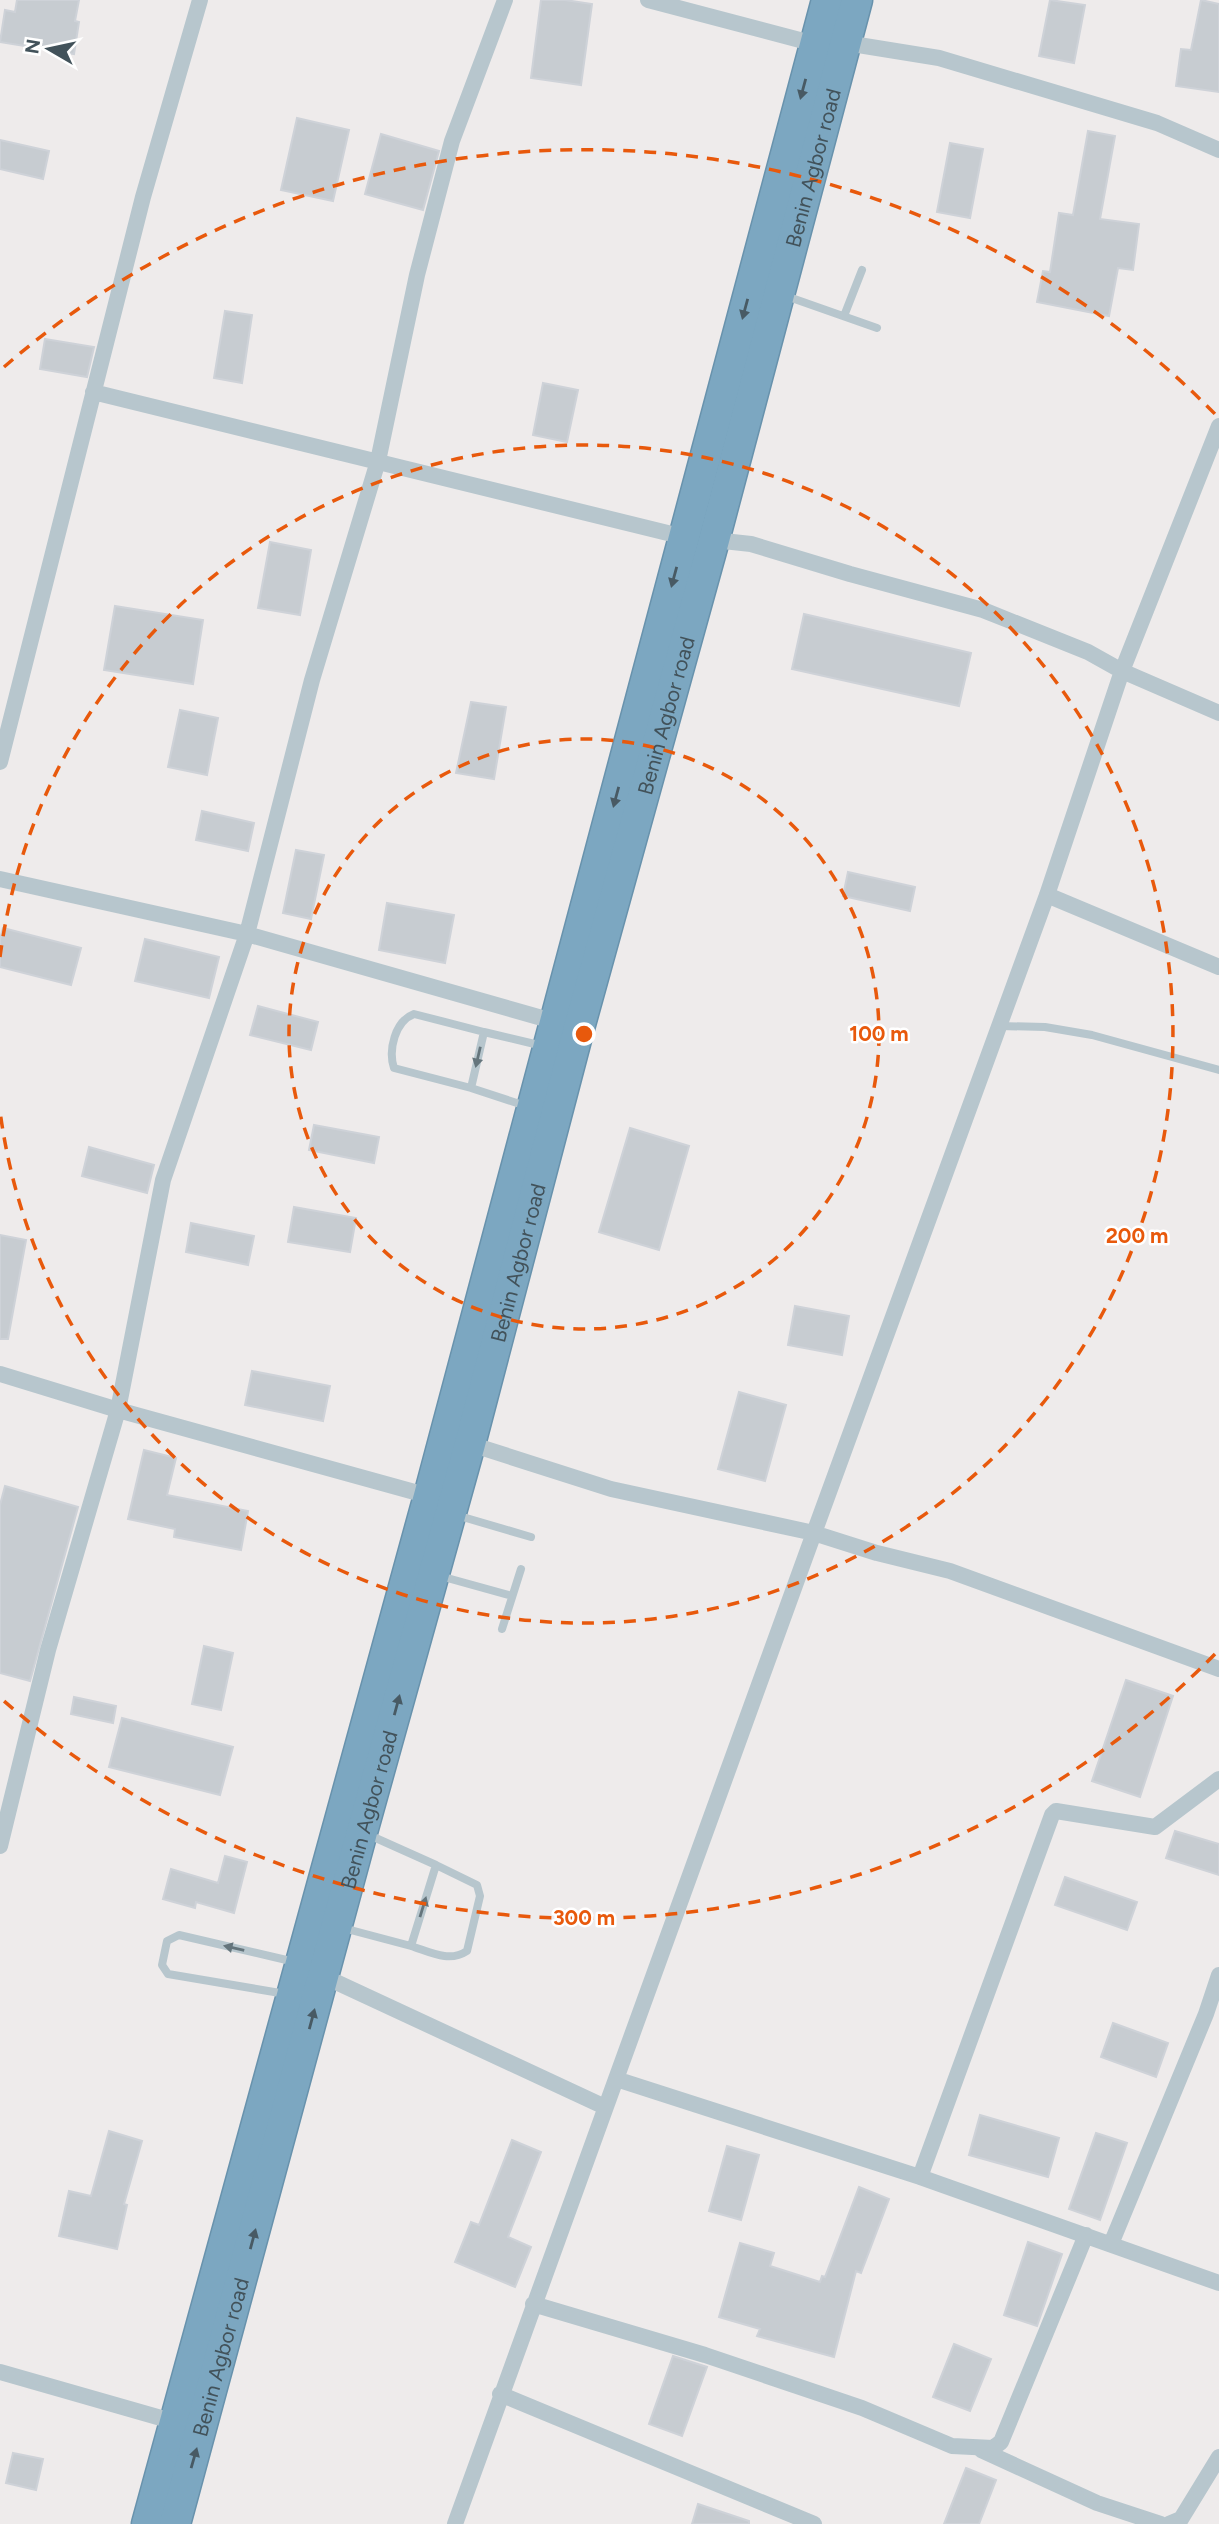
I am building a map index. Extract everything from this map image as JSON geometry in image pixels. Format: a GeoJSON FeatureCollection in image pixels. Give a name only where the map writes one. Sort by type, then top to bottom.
{"type":"FeatureCollection","features":[{"type":"Feature","properties":{"kind":"highway","name":"Benin Agbor road"},"geometry":{"type":"LineString","coordinates":[[458,1440],[533,1108],[827,0]]}},
{"type":"Feature","properties":{"kind":"highway","name":"Benin Agbor road"},"geometry":{"type":"LineString","coordinates":[[175,2524],[206,2418],[312,1970],[458,1440],[579,1028],[714,540],[857,0]]}},
{"type":"Feature","properties":{"kind":"highway","name":"Benin Agbor road"},"geometry":{"type":"LineString","coordinates":[[147,2524],[292,1995],[312,1970],[336,1927],[433,1574],[440,1505]]}},
{"type":"Feature","properties":{"kind":"street"},"geometry":{"type":"LineString","coordinates":[[0,762],[143,197],[200,0]]}},
{"type":"Feature","properties":{"kind":"street"},"geometry":{"type":"LineString","coordinates":[[0,1846],[48,1650],[118,1410],[163,1180],[247,934],[312,680],[379,461],[417,275],[452,141],[505,0]]}},
{"type":"Feature","properties":{"kind":"street"},"geometry":{"type":"LineString","coordinates":[[648,0],[815,44]]}},
{"type":"Feature","properties":{"kind":"street"},"geometry":{"type":"LineString","coordinates":[[846,43],[939,58],[1157,123],[1219,150]]}},
{"type":"Feature","properties":{"kind":"street"},"geometry":{"type":"LineString","coordinates":[[93,392],[684,537]]}},
{"type":"Feature","properties":{"kind":"street"},"geometry":{"type":"LineString","coordinates":[[455,2524],[500,2394],[1047,895],[1122,671],[1218,430]]}},
{"type":"Feature","properties":{"kind":"street"},"geometry":{"type":"LineString","coordinates":[[714,540],[751,544],[850,575],[983,610],[1088,652],[1122,671],[1219,712]]}},
{"type":"Feature","properties":{"kind":"street"},"geometry":{"type":"LineString","coordinates":[[0,879],[247,934],[553,1034]]}},
{"type":"Feature","properties":{"kind":"street"},"geometry":{"type":"LineString","coordinates":[[1047,895],[1219,967]]}},
{"type":"Feature","properties":{"kind":"street"},"geometry":{"type":"LineString","coordinates":[[0,1374],[440,1505]]}},
{"type":"Feature","properties":{"kind":"street"},"geometry":{"type":"LineString","coordinates":[[458,1440],[611,1489],[814,1533],[877,1553],[950,1571],[1219,1669]]}},
{"type":"Feature","properties":{"kind":"street"},"geometry":{"type":"LineString","coordinates":[[919,2177],[1052,1815],[1056,1811],[1156,1826],[1219,1779]]}},
{"type":"Feature","properties":{"kind":"street"},"geometry":{"type":"LineString","coordinates":[[312,1970],[605,2107]]}},
{"type":"Feature","properties":{"kind":"street"},"geometry":{"type":"LineString","coordinates":[[1111,2244],[1206,2014],[1219,1975]]}},
{"type":"Feature","properties":{"kind":"street"},"geometry":{"type":"LineString","coordinates":[[616,2079],[919,2177],[1219,2283]]}},
{"type":"Feature","properties":{"kind":"street"},"geometry":{"type":"LineString","coordinates":[[533,2305],[705,2355],[862,2407],[952,2446],[993,2448],[1001,2442],[1086,2235]]}},
{"type":"Feature","properties":{"kind":"street"},"geometry":{"type":"LineString","coordinates":[[0,2372],[175,2422]]}},
{"type":"Feature","properties":{"kind":"street"},"geometry":{"type":"LineString","coordinates":[[500,2394],[814,2524]]}},
{"type":"Feature","properties":{"kind":"street"},"geometry":{"type":"LineString","coordinates":[[979,2449],[1097,2503],[1161,2524]]}},
{"type":"Feature","properties":{"kind":"street"},"geometry":{"type":"LineString","coordinates":[[1169,2524],[1181,2519],[1219,2457]]}},
{"type":"Feature","properties":{"kind":"lane"},"geometry":{"type":"LineString","coordinates":[[844,316],[862,270]]}},
{"type":"Feature","properties":{"kind":"lane"},"geometry":{"type":"LineString","coordinates":[[779,294],[877,328]]}},
{"type":"Feature","properties":{"kind":"lane"},"geometry":{"type":"LineString","coordinates":[[533,1108],[394,1068],[390,1056],[398,1026],[405,1017],[414,1014],[484,1032],[553,1034]]}},
{"type":"Feature","properties":{"kind":"lane"},"geometry":{"type":"LineString","coordinates":[[999,1026],[1045,1027],[1092,1035],[1219,1070]]}},
{"type":"Feature","properties":{"kind":"lane"},"geometry":{"type":"LineString","coordinates":[[471,1088],[484,1032]]}},
{"type":"Feature","properties":{"kind":"lane"},"geometry":{"type":"LineString","coordinates":[[440,1505],[531,1537]]}},
{"type":"Feature","properties":{"kind":"lane"},"geometry":{"type":"LineString","coordinates":[[502,1629],[521,1569]]}},
{"type":"Feature","properties":{"kind":"lane"},"geometry":{"type":"LineString","coordinates":[[433,1574],[512,1596]]}},
{"type":"Feature","properties":{"kind":"lane"},"geometry":{"type":"LineString","coordinates":[[336,1927],[448,1958],[458,1957],[467,1951],[480,1896],[477,1885],[362,1832]]}},
{"type":"Feature","properties":{"kind":"lane"},"geometry":{"type":"LineString","coordinates":[[411,1946],[436,1865]]}},
{"type":"Feature","properties":{"kind":"lane"},"geometry":{"type":"LineString","coordinates":[[292,1995],[167,1974],[162,1965],[167,1941],[179,1935],[312,1970]]}},
{"type":"Feature","properties":{"kind":"building"},"geometry":{"type":"Polygon","coordinates":[[[17,0],[79,0],[74,54],[0,42],[5,10],[15,12],[17,0]]]}},
{"type":"Feature","properties":{"kind":"building"},"geometry":{"type":"Polygon","coordinates":[[[541,0],[592,4],[581,85],[531,78],[541,0]]]}},
{"type":"Feature","properties":{"kind":"building"},"geometry":{"type":"Polygon","coordinates":[[[1050,0],[1085,5],[1074,63],[1039,56],[1050,0]]]}},
{"type":"Feature","properties":{"kind":"building"},"geometry":{"type":"Polygon","coordinates":[[[1201,0],[1219,4],[1219,92],[1176,86],[1181,49],[1191,50],[1201,0]]]}},
{"type":"Feature","properties":{"kind":"building"},"geometry":{"type":"Polygon","coordinates":[[[297,118],[349,130],[333,201],[281,190],[297,118]]]}},
{"type":"Feature","properties":{"kind":"building"},"geometry":{"type":"Polygon","coordinates":[[[1088,131],[1115,136],[1100,219],[1139,224],[1133,270],[1118,268],[1109,316],[1037,302],[1043,271],[1050,272],[1059,213],[1073,215],[1088,131]]]}},
{"type":"Feature","properties":{"kind":"building"},"geometry":{"type":"Polygon","coordinates":[[[381,134],[439,151],[423,210],[365,194],[381,134]]]}},
{"type":"Feature","properties":{"kind":"building"},"geometry":{"type":"Polygon","coordinates":[[[0,140],[49,151],[43,179],[0,169],[0,140]]]}},
{"type":"Feature","properties":{"kind":"building"},"geometry":{"type":"Polygon","coordinates":[[[950,143],[983,149],[970,218],[937,212],[950,143]]]}},
{"type":"Feature","properties":{"kind":"building"},"geometry":{"type":"Polygon","coordinates":[[[225,311],[252,315],[242,383],[214,378],[225,311]]]}},
{"type":"Feature","properties":{"kind":"building"},"geometry":{"type":"Polygon","coordinates":[[[45,339],[94,347],[87,377],[40,369],[45,339]]]}},
{"type":"Feature","properties":{"kind":"building"},"geometry":{"type":"Polygon","coordinates":[[[543,383],[578,390],[567,442],[533,435],[543,383]]]}},
{"type":"Feature","properties":{"kind":"building"},"geometry":{"type":"Polygon","coordinates":[[[270,542],[311,550],[300,615],[258,608],[270,542]]]}},
{"type":"Feature","properties":{"kind":"building"},"geometry":{"type":"Polygon","coordinates":[[[115,606],[203,620],[193,684],[104,670],[115,606]]]}},
{"type":"Feature","properties":{"kind":"building"},"geometry":{"type":"Polygon","coordinates":[[[804,614],[971,653],[959,706],[792,669],[804,614]]]}},
{"type":"Feature","properties":{"kind":"building"},"geometry":{"type":"Polygon","coordinates":[[[471,702],[506,707],[494,779],[456,773],[471,702]]]}},
{"type":"Feature","properties":{"kind":"building"},"geometry":{"type":"Polygon","coordinates":[[[180,710],[218,718],[207,775],[168,767],[180,710]]]}},
{"type":"Feature","properties":{"kind":"building"},"geometry":{"type":"Polygon","coordinates":[[[202,811],[254,823],[248,851],[196,840],[202,811]]]}},
{"type":"Feature","properties":{"kind":"building"},"geometry":{"type":"Polygon","coordinates":[[[296,850],[324,855],[311,919],[283,913],[296,850]]]}},
{"type":"Feature","properties":{"kind":"building"},"geometry":{"type":"Polygon","coordinates":[[[848,872],[915,887],[910,911],[843,896],[848,872]]]}},
{"type":"Feature","properties":{"kind":"building"},"geometry":{"type":"Polygon","coordinates":[[[387,903],[454,915],[445,963],[379,950],[387,903]]]}},
{"type":"Feature","properties":{"kind":"building"},"geometry":{"type":"Polygon","coordinates":[[[3,928],[81,948],[71,985],[0,967],[0,939],[3,928]]]}},
{"type":"Feature","properties":{"kind":"building"},"geometry":{"type":"Polygon","coordinates":[[[145,939],[219,957],[209,998],[135,981],[145,939]]]}},
{"type":"Feature","properties":{"kind":"building"},"geometry":{"type":"Polygon","coordinates":[[[258,1006],[318,1022],[311,1050],[250,1035],[258,1006]]]}},
{"type":"Feature","properties":{"kind":"building"},"geometry":{"type":"Polygon","coordinates":[[[314,1125],[379,1137],[374,1163],[309,1150],[314,1125]]]}},
{"type":"Feature","properties":{"kind":"building"},"geometry":{"type":"Polygon","coordinates":[[[630,1128],[689,1146],[659,1250],[599,1232],[630,1128]]]}},
{"type":"Feature","properties":{"kind":"building"},"geometry":{"type":"Polygon","coordinates":[[[89,1147],[154,1165],[147,1193],[82,1176],[89,1147]]]}},
{"type":"Feature","properties":{"kind":"building"},"geometry":{"type":"Polygon","coordinates":[[[294,1207],[356,1218],[350,1252],[288,1242],[294,1207]]]}},
{"type":"Feature","properties":{"kind":"building"},"geometry":{"type":"Polygon","coordinates":[[[191,1223],[254,1236],[248,1265],[186,1252],[191,1223]]]}},
{"type":"Feature","properties":{"kind":"building"},"geometry":{"type":"Polygon","coordinates":[[[0,1235],[26,1240],[8,1339],[0,1339],[0,1235]]]}},
{"type":"Feature","properties":{"kind":"building"},"geometry":{"type":"Polygon","coordinates":[[[795,1306],[849,1316],[842,1355],[788,1345],[795,1306]]]}},
{"type":"Feature","properties":{"kind":"building"},"geometry":{"type":"Polygon","coordinates":[[[252,1371],[330,1386],[323,1421],[245,1405],[252,1371]]]}},
{"type":"Feature","properties":{"kind":"building"},"geometry":{"type":"Polygon","coordinates":[[[739,1392],[786,1405],[765,1481],[718,1469],[739,1392]]]}},
{"type":"Feature","properties":{"kind":"building"},"geometry":{"type":"Polygon","coordinates":[[[144,1450],[176,1458],[167,1495],[248,1511],[241,1550],[174,1537],[175,1529],[128,1519],[144,1450]]]}},
{"type":"Feature","properties":{"kind":"building"},"geometry":{"type":"Polygon","coordinates":[[[5,1486],[78,1507],[30,1681],[0,1673],[0,1505],[5,1486]]]}},
{"type":"Feature","properties":{"kind":"building"},"geometry":{"type":"Polygon","coordinates":[[[204,1646],[233,1653],[221,1710],[192,1704],[204,1646]]]}},
{"type":"Feature","properties":{"kind":"building"},"geometry":{"type":"Polygon","coordinates":[[[1126,1680],[1173,1696],[1140,1797],[1092,1781],[1126,1680]]]}},
{"type":"Feature","properties":{"kind":"building"},"geometry":{"type":"Polygon","coordinates":[[[74,1697],[116,1706],[113,1723],[71,1714],[74,1697]]]}},
{"type":"Feature","properties":{"kind":"building"},"geometry":{"type":"Polygon","coordinates":[[[122,1718],[233,1747],[220,1795],[109,1767],[122,1718]]]}},
{"type":"Feature","properties":{"kind":"building"},"geometry":{"type":"Polygon","coordinates":[[[1175,1831],[1219,1844],[1219,1875],[1166,1858],[1175,1831]]]}},
{"type":"Feature","properties":{"kind":"building"},"geometry":{"type":"Polygon","coordinates":[[[225,1856],[247,1862],[234,1913],[196,1902],[195,1908],[163,1899],[171,1869],[218,1883],[225,1856]]]}},
{"type":"Feature","properties":{"kind":"building"},"geometry":{"type":"Polygon","coordinates":[[[1065,1877],[1137,1902],[1127,1930],[1055,1905],[1065,1877]]]}},
{"type":"Feature","properties":{"kind":"building"},"geometry":{"type":"Polygon","coordinates":[[[1113,2023],[1168,2043],[1156,2077],[1101,2057],[1113,2023]]]}},
{"type":"Feature","properties":{"kind":"building"},"geometry":{"type":"Polygon","coordinates":[[[980,2115],[1059,2138],[1048,2177],[969,2155],[980,2115]]]}},
{"type":"Feature","properties":{"kind":"building"},"geometry":{"type":"Polygon","coordinates":[[[109,2131],[142,2141],[124,2204],[127,2205],[117,2249],[59,2236],[69,2191],[91,2196],[109,2131]]]}},
{"type":"Feature","properties":{"kind":"building"},"geometry":{"type":"Polygon","coordinates":[[[1096,2133],[1127,2143],[1100,2220],[1069,2209],[1096,2133]]]}},
{"type":"Feature","properties":{"kind":"building"},"geometry":{"type":"Polygon","coordinates":[[[512,2140],[541,2152],[508,2237],[531,2247],[515,2287],[455,2262],[471,2222],[479,2225],[512,2140]]]}},
{"type":"Feature","properties":{"kind":"building"},"geometry":{"type":"Polygon","coordinates":[[[727,2146],[759,2155],[741,2220],[709,2211],[727,2146]]]}},
{"type":"Feature","properties":{"kind":"building"},"geometry":{"type":"Polygon","coordinates":[[[859,2187],[889,2199],[861,2273],[856,2271],[834,2357],[757,2336],[760,2329],[719,2317],[740,2243],[774,2253],[770,2266],[820,2282],[822,2276],[825,2277],[859,2187]]]}},
{"type":"Feature","properties":{"kind":"building"},"geometry":{"type":"Polygon","coordinates":[[[1028,2242],[1062,2254],[1037,2326],[1004,2315],[1028,2242]]]}},
{"type":"Feature","properties":{"kind":"building"},"geometry":{"type":"Polygon","coordinates":[[[954,2344],[991,2359],[970,2411],[933,2397],[954,2344]]]}},
{"type":"Feature","properties":{"kind":"building"},"geometry":{"type":"Polygon","coordinates":[[[673,2356],[707,2367],[682,2436],[649,2424],[673,2356]]]}},
{"type":"Feature","properties":{"kind":"building"},"geometry":{"type":"Polygon","coordinates":[[[13,2453],[43,2459],[36,2490],[6,2483],[13,2453]]]}},
{"type":"Feature","properties":{"kind":"building"},"geometry":{"type":"Polygon","coordinates":[[[966,2468],[996,2480],[979,2524],[944,2524],[966,2468]]]}},
{"type":"Feature","properties":{"kind":"building"},"geometry":{"type":"Polygon","coordinates":[[[698,2504],[749,2521],[749,2524],[692,2524],[698,2504]]]}}]}
